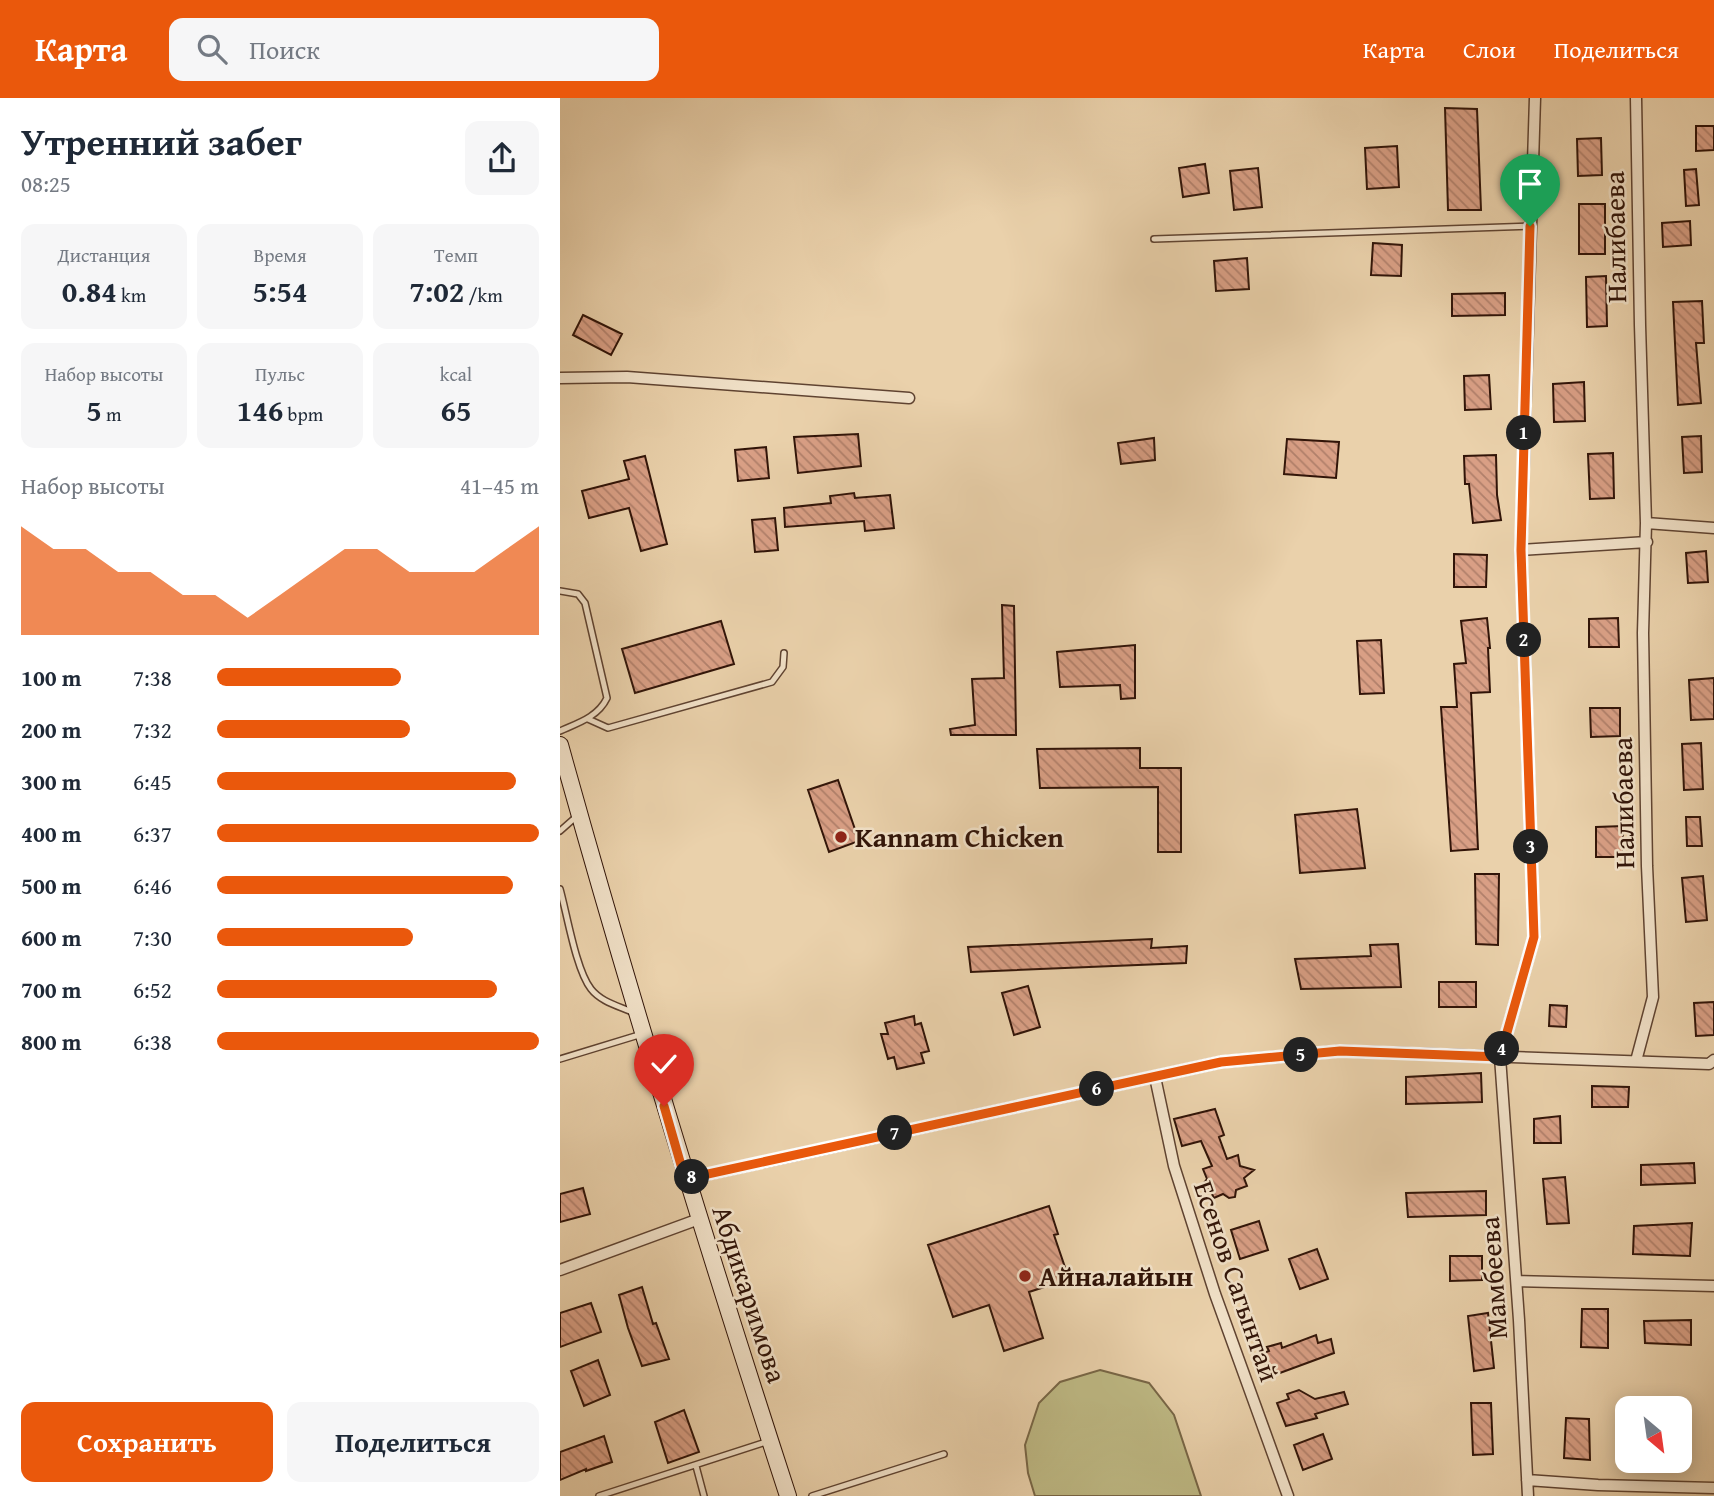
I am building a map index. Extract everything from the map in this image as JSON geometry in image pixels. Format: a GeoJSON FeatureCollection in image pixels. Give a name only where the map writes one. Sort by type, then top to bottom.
{"type":"FeatureCollection","features":[{"type":"Feature","properties":{"kind":"main road","name":"Абдикаримова"},"geometry":{"type":"LineString","coordinates":[[560,745],[685,1179],[788,1496]]}},
{"type":"Feature","properties":{"kind":"street"},"geometry":{"type":"LineString","coordinates":[[1500,1057],[1534,937],[1521,550],[1535,98]]}},
{"type":"Feature","properties":{"kind":"street","name":"Налибаева"},"geometry":{"type":"LineString","coordinates":[[1636,98],[1639,312],[1647,542],[1643,646],[1647,866],[1653,996],[1636,1061]]}},
{"type":"Feature","properties":{"kind":"street"},"geometry":{"type":"LineString","coordinates":[[560,378],[627,377],[909,398]]}},
{"type":"Feature","properties":{"kind":"street"},"geometry":{"type":"LineString","coordinates":[[1646,523],[1714,528]]}},
{"type":"Feature","properties":{"kind":"street"},"geometry":{"type":"LineString","coordinates":[[1521,550],[1647,542]]}},
{"type":"Feature","properties":{"kind":"street"},"geometry":{"type":"LineString","coordinates":[[685,1179],[1221,1062],[1340,1051],[1712,1064]]}},
{"type":"Feature","properties":{"kind":"street","name":"Мамбеева"},"geometry":{"type":"LineString","coordinates":[[1500,1057],[1517,1281],[1528,1496]]}},
{"type":"Feature","properties":{"kind":"street","name":"Есенов Сагынтай"},"geometry":{"type":"LineString","coordinates":[[1155,1077],[1174,1166],[1186,1205],[1288,1496]]}},
{"type":"Feature","properties":{"kind":"street"},"geometry":{"type":"LineString","coordinates":[[560,1270],[699,1219]]}},
{"type":"Feature","properties":{"kind":"street"},"geometry":{"type":"LineString","coordinates":[[1517,1281],[1714,1286]]}},
{"type":"Feature","properties":{"kind":"street"},"geometry":{"type":"LineString","coordinates":[[1527,1480],[1714,1488]]}},
{"type":"Feature","properties":{"kind":"lane"},"geometry":{"type":"LineString","coordinates":[[1154,239],[1530,226]]}},
{"type":"Feature","properties":{"kind":"lane"},"geometry":{"type":"LineString","coordinates":[[560,591],[578,594],[585,603],[607,698],[603,706],[588,719],[560,732]]}},
{"type":"Feature","properties":{"kind":"lane"},"geometry":{"type":"LineString","coordinates":[[588,719],[608,728],[772,682],[783,667],[784,653]]}},
{"type":"Feature","properties":{"kind":"lane"},"geometry":{"type":"LineString","coordinates":[[560,831],[579,814]]}},
{"type":"Feature","properties":{"kind":"lane"},"geometry":{"type":"LineString","coordinates":[[560,889],[582,971],[590,988],[602,999],[636,1014]]}},
{"type":"Feature","properties":{"kind":"lane"},"geometry":{"type":"LineString","coordinates":[[560,1059],[642,1034]]}},
{"type":"Feature","properties":{"kind":"lane"},"geometry":{"type":"LineString","coordinates":[[599,1496],[770,1441]]}},
{"type":"Feature","properties":{"kind":"lane"},"geometry":{"type":"LineString","coordinates":[[812,1496],[944,1454]]}},
{"type":"Feature","properties":{"kind":"lane"},"geometry":{"type":"LineString","coordinates":[[696,1466],[704,1496]]}},
{"type":"Feature","properties":{"kind":"shaded area"},"geometry":{"type":"Polygon","coordinates":[[[1100,1370],[1149,1383],[1174,1415],[1201,1496],[1035,1496],[1028,1473],[1025,1445],[1039,1403],[1060,1382],[1100,1370]]]}},
{"type":"Feature","properties":{"kind":"building"},"geometry":{"type":"Polygon","coordinates":[[[1445,108],[1477,109],[1481,210],[1448,210],[1445,108]]]}},
{"type":"Feature","properties":{"kind":"building"},"geometry":{"type":"Polygon","coordinates":[[[1696,126],[1714,126],[1714,150],[1696,151],[1696,126]]]}},
{"type":"Feature","properties":{"kind":"building"},"geometry":{"type":"Polygon","coordinates":[[[1601,138],[1602,175],[1578,176],[1577,139],[1601,138]]]}},
{"type":"Feature","properties":{"kind":"building"},"geometry":{"type":"Polygon","coordinates":[[[1397,146],[1399,187],[1367,189],[1365,148],[1397,146]]]}},
{"type":"Feature","properties":{"kind":"building"},"geometry":{"type":"Polygon","coordinates":[[[1205,164],[1209,193],[1183,197],[1179,168],[1205,164]]]}},
{"type":"Feature","properties":{"kind":"building"},"geometry":{"type":"Polygon","coordinates":[[[1258,168],[1262,207],[1234,210],[1230,171],[1258,168]]]}},
{"type":"Feature","properties":{"kind":"building"},"geometry":{"type":"Polygon","coordinates":[[[1696,169],[1699,205],[1686,206],[1684,170],[1696,169]]]}},
{"type":"Feature","properties":{"kind":"building"},"geometry":{"type":"Polygon","coordinates":[[[1579,204],[1605,204],[1605,254],[1579,254],[1579,204]]]}},
{"type":"Feature","properties":{"kind":"building"},"geometry":{"type":"Polygon","coordinates":[[[1690,221],[1691,245],[1663,247],[1662,223],[1690,221]]]}},
{"type":"Feature","properties":{"kind":"building"},"geometry":{"type":"Polygon","coordinates":[[[1373,243],[1402,245],[1401,276],[1371,275],[1373,243]]]}},
{"type":"Feature","properties":{"kind":"building"},"geometry":{"type":"Polygon","coordinates":[[[1247,258],[1249,289],[1216,291],[1214,261],[1247,258]]]}},
{"type":"Feature","properties":{"kind":"building"},"geometry":{"type":"Polygon","coordinates":[[[1606,276],[1607,326],[1587,327],[1586,277],[1606,276]]]}},
{"type":"Feature","properties":{"kind":"building"},"geometry":{"type":"Polygon","coordinates":[[[1505,293],[1505,315],[1452,316],[1452,294],[1505,293]]]}},
{"type":"Feature","properties":{"kind":"building"},"geometry":{"type":"Polygon","coordinates":[[[1702,301],[1704,343],[1696,343],[1701,403],[1678,405],[1673,302],[1702,301]]]}},
{"type":"Feature","properties":{"kind":"building"},"geometry":{"type":"Polygon","coordinates":[[[583,315],[622,334],[611,355],[573,335],[583,315]]]}},
{"type":"Feature","properties":{"kind":"building"},"geometry":{"type":"Polygon","coordinates":[[[1489,375],[1491,409],[1465,410],[1464,376],[1489,375]]]}},
{"type":"Feature","properties":{"kind":"building"},"geometry":{"type":"Polygon","coordinates":[[[1584,382],[1585,421],[1554,422],[1553,384],[1584,382]]]}},
{"type":"Feature","properties":{"kind":"building"},"geometry":{"type":"Polygon","coordinates":[[[858,434],[861,466],[798,473],[794,437],[858,434]]]}},
{"type":"Feature","properties":{"kind":"building"},"geometry":{"type":"Polygon","coordinates":[[[1701,436],[1702,472],[1684,473],[1682,437],[1701,436]]]}},
{"type":"Feature","properties":{"kind":"building"},"geometry":{"type":"Polygon","coordinates":[[[1154,438],[1155,460],[1121,464],[1118,443],[1154,438]]]}},
{"type":"Feature","properties":{"kind":"building"},"geometry":{"type":"Polygon","coordinates":[[[1287,439],[1339,442],[1336,478],[1284,474],[1287,439]]]}},
{"type":"Feature","properties":{"kind":"building"},"geometry":{"type":"Polygon","coordinates":[[[766,447],[769,478],[738,481],[735,450],[766,447]]]}},
{"type":"Feature","properties":{"kind":"building"},"geometry":{"type":"Polygon","coordinates":[[[1613,453],[1614,498],[1590,499],[1588,454],[1613,453]]]}},
{"type":"Feature","properties":{"kind":"building"},"geometry":{"type":"Polygon","coordinates":[[[1496,455],[1501,520],[1473,523],[1469,484],[1465,484],[1464,456],[1496,455]]]}},
{"type":"Feature","properties":{"kind":"building"},"geometry":{"type":"Polygon","coordinates":[[[645,456],[667,544],[641,551],[629,508],[589,518],[582,491],[629,479],[624,461],[645,456]]]}},
{"type":"Feature","properties":{"kind":"building"},"geometry":{"type":"Polygon","coordinates":[[[854,493],[855,498],[890,495],[894,528],[865,531],[864,521],[785,527],[784,508],[831,503],[830,496],[854,493]]]}},
{"type":"Feature","properties":{"kind":"building"},"geometry":{"type":"Polygon","coordinates":[[[775,518],[778,550],[755,552],[752,520],[775,518]]]}},
{"type":"Feature","properties":{"kind":"building"},"geometry":{"type":"Polygon","coordinates":[[[1706,551],[1708,582],[1688,583],[1686,553],[1706,551]]]}},
{"type":"Feature","properties":{"kind":"building"},"geometry":{"type":"Polygon","coordinates":[[[1454,554],[1487,555],[1486,587],[1454,587],[1454,554]]]}},
{"type":"Feature","properties":{"kind":"building"},"geometry":{"type":"Polygon","coordinates":[[[1002,605],[1014,606],[1016,735],[951,735],[950,729],[975,725],[972,679],[1004,678],[1002,605]]]}},
{"type":"Feature","properties":{"kind":"building"},"geometry":{"type":"Polygon","coordinates":[[[1487,618],[1490,692],[1471,693],[1478,849],[1451,851],[1441,707],[1457,707],[1454,664],[1466,663],[1461,621],[1487,618]]]}},
{"type":"Feature","properties":{"kind":"building"},"geometry":{"type":"Polygon","coordinates":[[[1618,618],[1619,647],[1589,647],[1589,619],[1618,618]]]}},
{"type":"Feature","properties":{"kind":"building"},"geometry":{"type":"Polygon","coordinates":[[[721,621],[734,664],[635,693],[622,649],[721,621]]]}},
{"type":"Feature","properties":{"kind":"building"},"geometry":{"type":"Polygon","coordinates":[[[1381,640],[1384,693],[1360,694],[1357,641],[1381,640]]]}},
{"type":"Feature","properties":{"kind":"building"},"geometry":{"type":"Polygon","coordinates":[[[1135,645],[1135,698],[1121,699],[1120,685],[1060,687],[1057,652],[1135,645]]]}},
{"type":"Feature","properties":{"kind":"building"},"geometry":{"type":"Polygon","coordinates":[[[1714,678],[1714,719],[1691,720],[1689,680],[1714,678]]]}},
{"type":"Feature","properties":{"kind":"building"},"geometry":{"type":"Polygon","coordinates":[[[1590,708],[1620,708],[1620,736],[1591,737],[1590,708]]]}},
{"type":"Feature","properties":{"kind":"building"},"geometry":{"type":"Polygon","coordinates":[[[1701,743],[1703,789],[1684,790],[1682,744],[1701,743]]]}},
{"type":"Feature","properties":{"kind":"building"},"geometry":{"type":"Polygon","coordinates":[[[1140,748],[1140,768],[1181,768],[1181,852],[1158,852],[1158,787],[1040,788],[1037,749],[1140,748]]]}},
{"type":"Feature","properties":{"kind":"building"},"geometry":{"type":"Polygon","coordinates":[[[838,780],[859,841],[829,852],[808,790],[838,780]]]}},
{"type":"Feature","properties":{"kind":"building"},"geometry":{"type":"Polygon","coordinates":[[[1357,809],[1365,868],[1300,873],[1295,815],[1357,809]]]}},
{"type":"Feature","properties":{"kind":"building"},"geometry":{"type":"Polygon","coordinates":[[[1686,817],[1700,817],[1702,846],[1687,846],[1686,817]]]}},
{"type":"Feature","properties":{"kind":"building"},"geometry":{"type":"Polygon","coordinates":[[[1623,826],[1623,857],[1596,857],[1596,827],[1623,826]]]}},
{"type":"Feature","properties":{"kind":"building"},"geometry":{"type":"Polygon","coordinates":[[[1475,874],[1499,874],[1498,945],[1476,944],[1475,874]]]}},
{"type":"Feature","properties":{"kind":"building"},"geometry":{"type":"Polygon","coordinates":[[[1703,876],[1707,920],[1686,922],[1682,878],[1703,876]]]}},
{"type":"Feature","properties":{"kind":"building"},"geometry":{"type":"Polygon","coordinates":[[[1152,939],[1151,948],[1187,946],[1186,963],[971,972],[968,947],[1152,939]]]}},
{"type":"Feature","properties":{"kind":"building"},"geometry":{"type":"Polygon","coordinates":[[[1398,944],[1401,987],[1301,989],[1295,959],[1371,956],[1370,945],[1398,944]]]}},
{"type":"Feature","properties":{"kind":"building"},"geometry":{"type":"Polygon","coordinates":[[[1439,982],[1476,982],[1476,1007],[1439,1007],[1439,982]]]}},
{"type":"Feature","properties":{"kind":"building"},"geometry":{"type":"Polygon","coordinates":[[[1028,986],[1040,1027],[1014,1035],[1002,993],[1028,986]]]}},
{"type":"Feature","properties":{"kind":"building"},"geometry":{"type":"Polygon","coordinates":[[[1714,1002],[1714,1035],[1696,1036],[1694,1003],[1714,1002]]]}},
{"type":"Feature","properties":{"kind":"building"},"geometry":{"type":"Polygon","coordinates":[[[1550,1005],[1567,1006],[1566,1027],[1549,1026],[1550,1005]]]}},
{"type":"Feature","properties":{"kind":"building"},"geometry":{"type":"Polygon","coordinates":[[[914,1016],[915,1025],[921,1023],[929,1051],[921,1053],[924,1063],[897,1069],[894,1057],[888,1059],[881,1034],[888,1034],[885,1023],[914,1016]]]}},
{"type":"Feature","properties":{"kind":"building"},"geometry":{"type":"Polygon","coordinates":[[[1481,1073],[1482,1102],[1406,1104],[1406,1077],[1481,1073]]]}},
{"type":"Feature","properties":{"kind":"building"},"geometry":{"type":"Polygon","coordinates":[[[1592,1086],[1629,1087],[1628,1107],[1592,1107],[1592,1086]]]}},
{"type":"Feature","properties":{"kind":"building"},"geometry":{"type":"Polygon","coordinates":[[[1215,1109],[1224,1135],[1219,1137],[1227,1159],[1238,1155],[1240,1166],[1254,1170],[1244,1178],[1247,1186],[1236,1190],[1235,1197],[1229,1198],[1223,1194],[1214,1198],[1210,1190],[1206,1189],[1203,1184],[1207,1179],[1203,1169],[1212,1166],[1201,1141],[1182,1146],[1174,1119],[1215,1109]]]}},
{"type":"Feature","properties":{"kind":"building"},"geometry":{"type":"Polygon","coordinates":[[[1560,1116],[1561,1143],[1534,1143],[1534,1119],[1560,1116]]]}},
{"type":"Feature","properties":{"kind":"building"},"geometry":{"type":"Polygon","coordinates":[[[1694,1163],[1695,1183],[1641,1185],[1641,1165],[1694,1163]]]}},
{"type":"Feature","properties":{"kind":"building"},"geometry":{"type":"Polygon","coordinates":[[[1565,1177],[1569,1223],[1547,1224],[1543,1179],[1565,1177]]]}},
{"type":"Feature","properties":{"kind":"building"},"geometry":{"type":"Polygon","coordinates":[[[583,1188],[590,1214],[560,1222],[560,1194],[583,1188]]]}},
{"type":"Feature","properties":{"kind":"building"},"geometry":{"type":"Polygon","coordinates":[[[1486,1191],[1486,1215],[1408,1217],[1406,1193],[1486,1191]]]}},
{"type":"Feature","properties":{"kind":"building","name":"Айналайын"},"geometry":{"type":"Polygon","coordinates":[[[1049,1206],[1058,1234],[1054,1235],[1069,1279],[1029,1292],[1043,1338],[1004,1351],[989,1305],[953,1317],[928,1245],[1049,1206]]]}},
{"type":"Feature","properties":{"kind":"building"},"geometry":{"type":"Polygon","coordinates":[[[1259,1221],[1268,1250],[1240,1259],[1231,1230],[1259,1221]]]}},
{"type":"Feature","properties":{"kind":"building"},"geometry":{"type":"Polygon","coordinates":[[[1692,1223],[1690,1256],[1633,1254],[1634,1226],[1692,1223]]]}},
{"type":"Feature","properties":{"kind":"building"},"geometry":{"type":"Polygon","coordinates":[[[1317,1249],[1328,1279],[1300,1289],[1289,1259],[1317,1249]]]}},
{"type":"Feature","properties":{"kind":"building"},"geometry":{"type":"Polygon","coordinates":[[[1450,1256],[1482,1256],[1482,1280],[1450,1281],[1450,1256]]]}},
{"type":"Feature","properties":{"kind":"building"},"geometry":{"type":"Polygon","coordinates":[[[642,1287],[653,1324],[656,1323],[669,1359],[642,1366],[619,1295],[642,1287]]]}},
{"type":"Feature","properties":{"kind":"building"},"geometry":{"type":"Polygon","coordinates":[[[591,1303],[601,1332],[560,1347],[560,1313],[591,1303]]]}},
{"type":"Feature","properties":{"kind":"building"},"geometry":{"type":"Polygon","coordinates":[[[1582,1309],[1608,1309],[1608,1348],[1581,1347],[1582,1309]]]}},
{"type":"Feature","properties":{"kind":"building"},"geometry":{"type":"Polygon","coordinates":[[[1488,1313],[1494,1368],[1474,1371],[1468,1316],[1488,1313]]]}},
{"type":"Feature","properties":{"kind":"building"},"geometry":{"type":"Polygon","coordinates":[[[1691,1320],[1691,1345],[1645,1343],[1644,1321],[1691,1320]]]}},
{"type":"Feature","properties":{"kind":"building"},"geometry":{"type":"Polygon","coordinates":[[[1316,1335],[1318,1343],[1331,1339],[1334,1353],[1269,1377],[1261,1354],[1269,1351],[1267,1347],[1281,1343],[1282,1348],[1316,1335]]]}},
{"type":"Feature","properties":{"kind":"building"},"geometry":{"type":"Polygon","coordinates":[[[598,1360],[610,1395],[584,1406],[571,1371],[598,1360]]]}},
{"type":"Feature","properties":{"kind":"building"},"geometry":{"type":"Polygon","coordinates":[[[1299,1390],[1315,1399],[1344,1392],[1348,1404],[1315,1414],[1317,1418],[1286,1426],[1277,1403],[1289,1399],[1287,1394],[1299,1390]]]}},
{"type":"Feature","properties":{"kind":"building"},"geometry":{"type":"Polygon","coordinates":[[[1471,1403],[1491,1403],[1493,1454],[1473,1455],[1471,1403]]]}},
{"type":"Feature","properties":{"kind":"building"},"geometry":{"type":"Polygon","coordinates":[[[684,1410],[699,1452],[668,1463],[655,1422],[684,1410]]]}},
{"type":"Feature","properties":{"kind":"building"},"geometry":{"type":"Polygon","coordinates":[[[1566,1418],[1589,1419],[1590,1460],[1564,1458],[1566,1418]]]}},
{"type":"Feature","properties":{"kind":"building"},"geometry":{"type":"Polygon","coordinates":[[[1323,1434],[1332,1459],[1303,1470],[1294,1445],[1323,1434]]]}},
{"type":"Feature","properties":{"kind":"building"},"geometry":{"type":"Polygon","coordinates":[[[604,1436],[612,1462],[560,1480],[560,1452],[604,1436]]]}},
{"type":"Feature","properties":{"kind":"place","name":"Kannam Chicken"},"geometry":{"type":"Point","coordinates":[841,837]}},
{"type":"Feature","properties":{"kind":"place","name":"Айналайын"},"geometry":{"type":"Point","coordinates":[1025,1276]}},
{"type":"Feature","properties":{"kind":"route"},"geometry":{"type":"LineString","coordinates":[[664,1106],[685,1179],[1221,1062],[1340,1051],[1500,1057],[1534,937],[1521,550],[1530,226]]}}]}
